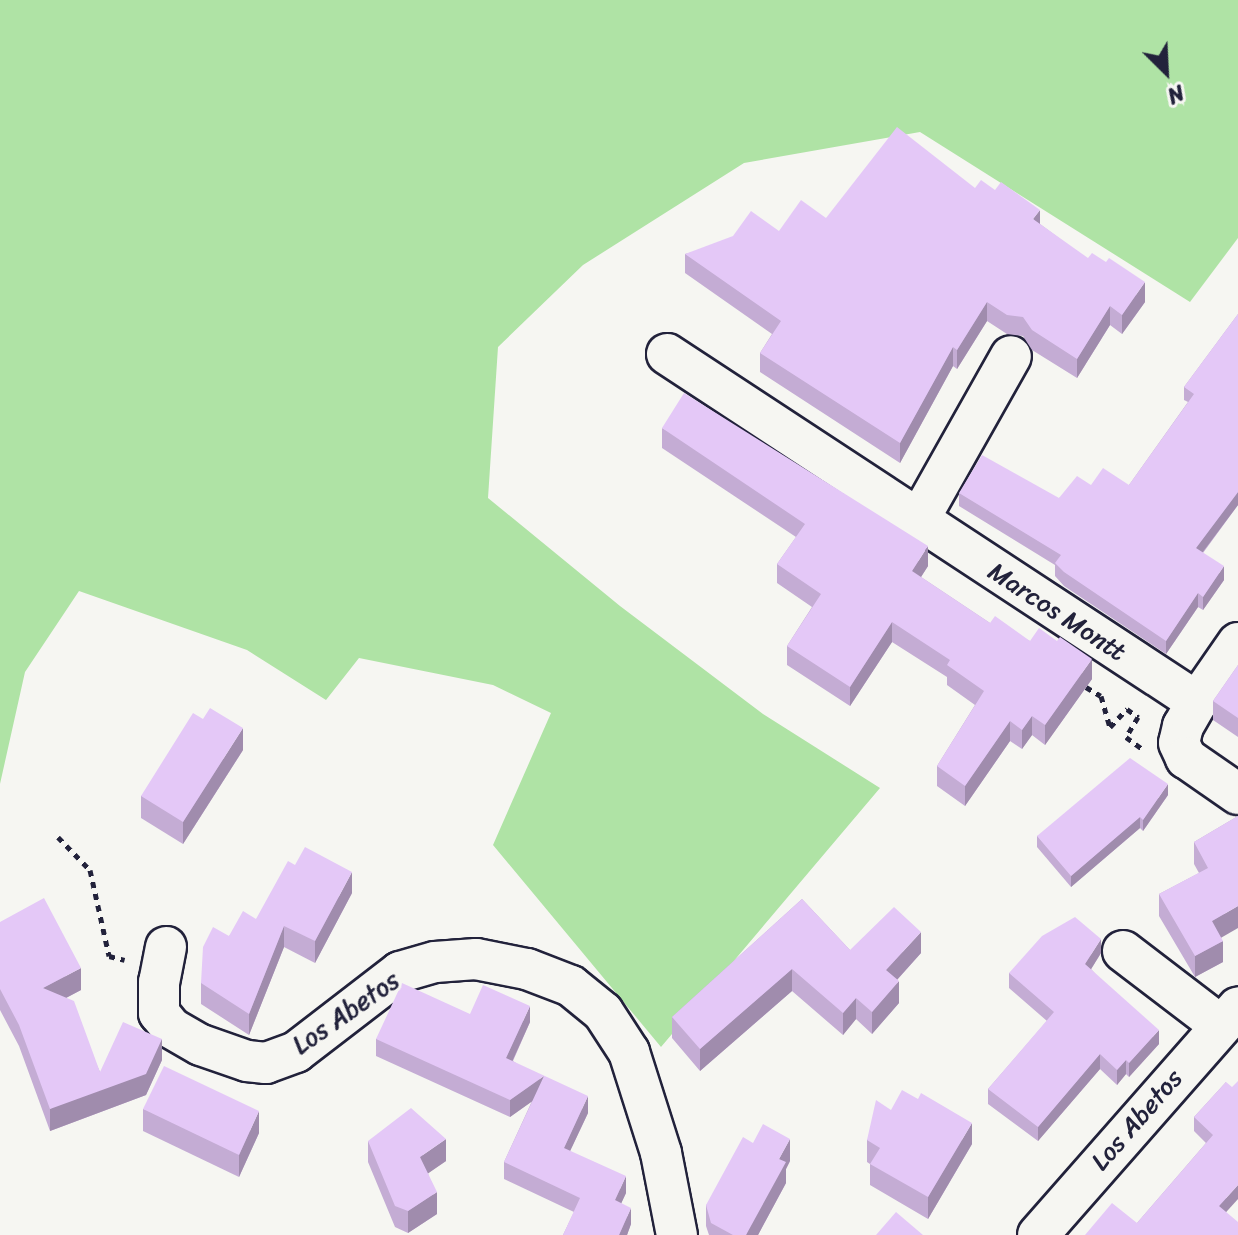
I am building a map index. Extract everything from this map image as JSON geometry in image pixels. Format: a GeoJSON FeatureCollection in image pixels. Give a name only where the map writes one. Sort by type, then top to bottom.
{"type":"FeatureCollection","features":[{"type":"Feature","properties":{"kind":"street","name":"Marcos Montt"},"geometry":{"type":"LineString","coordinates":[[667,354],[1197,702]]}},
{"type":"Feature","properties":{"kind":"street"},"geometry":{"type":"LineString","coordinates":[[918,521],[1011,356]]}},
{"type":"Feature","properties":{"kind":"street"},"geometry":{"type":"LineString","coordinates":[[1238,643],[1197,702],[1183,726],[1179,743],[1186,758],[1238,794]]}},
{"type":"Feature","properties":{"kind":"street","name":"Los Abetos"},"geometry":{"type":"LineString","coordinates":[[166,947],[159,982],[159,1013],[171,1028],[201,1045],[247,1061],[266,1063],[296,1052],[400,972],[435,962],[476,959],[527,969],[571,986],[603,1012],[629,1052],[661,1153],[677,1235]]}},
{"type":"Feature","properties":{"kind":"street"},"geometry":{"type":"LineString","coordinates":[[1123,951],[1230,1016]]}},
{"type":"Feature","properties":{"kind":"street","name":"Los Abetos"},"geometry":{"type":"LineString","coordinates":[[1038,1235],[1230,1016]]}},
{"type":"Feature","properties":{"kind":"path"},"geometry":{"type":"LineString","coordinates":[[1086,687],[1101,696],[1110,727],[1127,709],[1138,717],[1126,737],[1148,753],[1179,743]]}},
{"type":"Feature","properties":{"kind":"path"},"geometry":{"type":"LineString","coordinates":[[58,837],[90,870],[109,956],[126,960]]}},
{"type":"Feature","properties":{"kind":"green space"},"geometry":{"type":"Polygon","coordinates":[[[0,0],[1238,0],[1238,238],[1190,302],[920,132],[744,163],[583,265],[498,347],[488,498],[620,606],[763,714],[880,788],[661,1047],[493,845],[551,713],[493,685],[359,658],[326,700],[247,650],[79,591],[25,672],[0,784],[0,0]]]}},
{"type":"Feature","properties":{"kind":"building"},"geometry":{"type":"Polygon","coordinates":[[[897,127],[975,188],[981,180],[995,190],[1001,182],[1040,210],[1033,219],[1088,258],[1092,253],[1106,262],[1109,258],[1145,282],[1122,315],[1110,306],[1077,359],[1032,330],[1023,317],[1007,315],[987,302],[957,350],[953,347],[900,443],[760,353],[781,321],[685,254],[733,236],[751,211],[779,231],[801,200],[826,218],[897,127]]]}},
{"type":"Feature","properties":{"kind":"building"},"geometry":{"type":"Polygon","coordinates":[[[1238,314],[1238,492],[1196,548],[1224,566],[1203,597],[1198,593],[1166,641],[1064,572],[1055,563],[1061,555],[959,493],[982,455],[1059,498],[1077,476],[1091,485],[1103,468],[1129,485],[1194,394],[1184,387],[1238,314]]]}},
{"type":"Feature","properties":{"kind":"building"},"geometry":{"type":"Polygon","coordinates":[[[684,393],[928,546],[912,571],[990,623],[995,616],[1030,641],[1039,628],[1057,641],[1060,637],[1092,659],[1045,725],[1032,716],[1022,730],[1010,721],[965,786],[937,766],[984,691],[947,665],[950,660],[892,622],[850,687],[787,646],[821,594],[777,564],[805,524],[662,428],[684,393]]]}},
{"type":"Feature","properties":{"kind":"building"},"geometry":{"type":"Polygon","coordinates":[[[1238,665],[1238,718],[1213,701],[1238,665]]]}},
{"type":"Feature","properties":{"kind":"building"},"geometry":{"type":"Polygon","coordinates":[[[210,708],[243,728],[183,822],[141,796],[193,713],[203,719],[210,708]]]}},
{"type":"Feature","properties":{"kind":"building"},"geometry":{"type":"Polygon","coordinates":[[[1130,758],[1168,784],[1143,820],[1140,817],[1071,876],[1037,836],[1130,758]]]}},
{"type":"Feature","properties":{"kind":"building"},"geometry":{"type":"Polygon","coordinates":[[[1238,816],[1238,906],[1212,921],[1223,941],[1195,956],[1159,894],[1208,868],[1194,842],[1238,816]]]}},
{"type":"Feature","properties":{"kind":"building"},"geometry":{"type":"Polygon","coordinates":[[[305,847],[352,872],[315,941],[284,926],[249,1014],[201,983],[203,947],[213,927],[229,936],[243,911],[256,919],[288,861],[295,865],[305,847]]]}},
{"type":"Feature","properties":{"kind":"building"},"geometry":{"type":"Polygon","coordinates":[[[44,898],[81,968],[43,988],[74,1001],[100,1072],[123,1022],[162,1039],[146,1074],[50,1109],[19,1025],[0,989],[0,922],[44,898]]]}},
{"type":"Feature","properties":{"kind":"building"},"geometry":{"type":"Polygon","coordinates":[[[802,899],[850,950],[894,907],[921,932],[886,970],[899,981],[872,1012],[856,998],[843,1013],[792,969],[700,1049],[672,1017],[802,899]]]}},
{"type":"Feature","properties":{"kind":"building"},"geometry":{"type":"Polygon","coordinates":[[[1075,917],[1101,939],[1085,964],[1159,1030],[1129,1063],[1126,1060],[1117,1070],[1100,1054],[1038,1127],[988,1089],[1054,1012],[1009,973],[1042,936],[1075,917]]]}},
{"type":"Feature","properties":{"kind":"building"},"geometry":{"type":"Polygon","coordinates":[[[402,983],[470,1014],[483,985],[530,1006],[506,1058],[588,1096],[564,1148],[626,1176],[615,1200],[631,1208],[619,1235],[563,1235],[580,1198],[504,1162],[544,1076],[510,1100],[376,1039],[402,983]]]}},
{"type":"Feature","properties":{"kind":"building"},"geometry":{"type":"Polygon","coordinates":[[[164,1066],[259,1111],[239,1155],[143,1109],[164,1066]]]}},
{"type":"Feature","properties":{"kind":"building"},"geometry":{"type":"Polygon","coordinates":[[[1238,1081],[1238,1185],[1219,1206],[1238,1222],[1238,1235],[1085,1235],[1112,1203],[1137,1223],[1213,1135],[1194,1117],[1226,1082],[1232,1087],[1238,1081]]]}},
{"type":"Feature","properties":{"kind":"building"},"geometry":{"type":"Polygon","coordinates":[[[902,1090],[918,1099],[921,1093],[972,1123],[928,1197],[870,1164],[880,1148],[867,1140],[876,1100],[891,1110],[902,1090]]]}},
{"type":"Feature","properties":{"kind":"building"},"geometry":{"type":"Polygon","coordinates":[[[411,1108],[446,1139],[420,1157],[437,1192],[408,1211],[395,1206],[368,1141],[411,1108]]]}},
{"type":"Feature","properties":{"kind":"building"},"geometry":{"type":"Polygon","coordinates":[[[763,1124],[790,1139],[779,1159],[786,1162],[746,1235],[733,1235],[711,1223],[706,1205],[743,1137],[753,1143],[763,1124]]]}},
{"type":"Feature","properties":{"kind":"building"},"geometry":{"type":"Polygon","coordinates":[[[896,1212],[923,1235],[876,1235],[896,1212]]]}}]}
